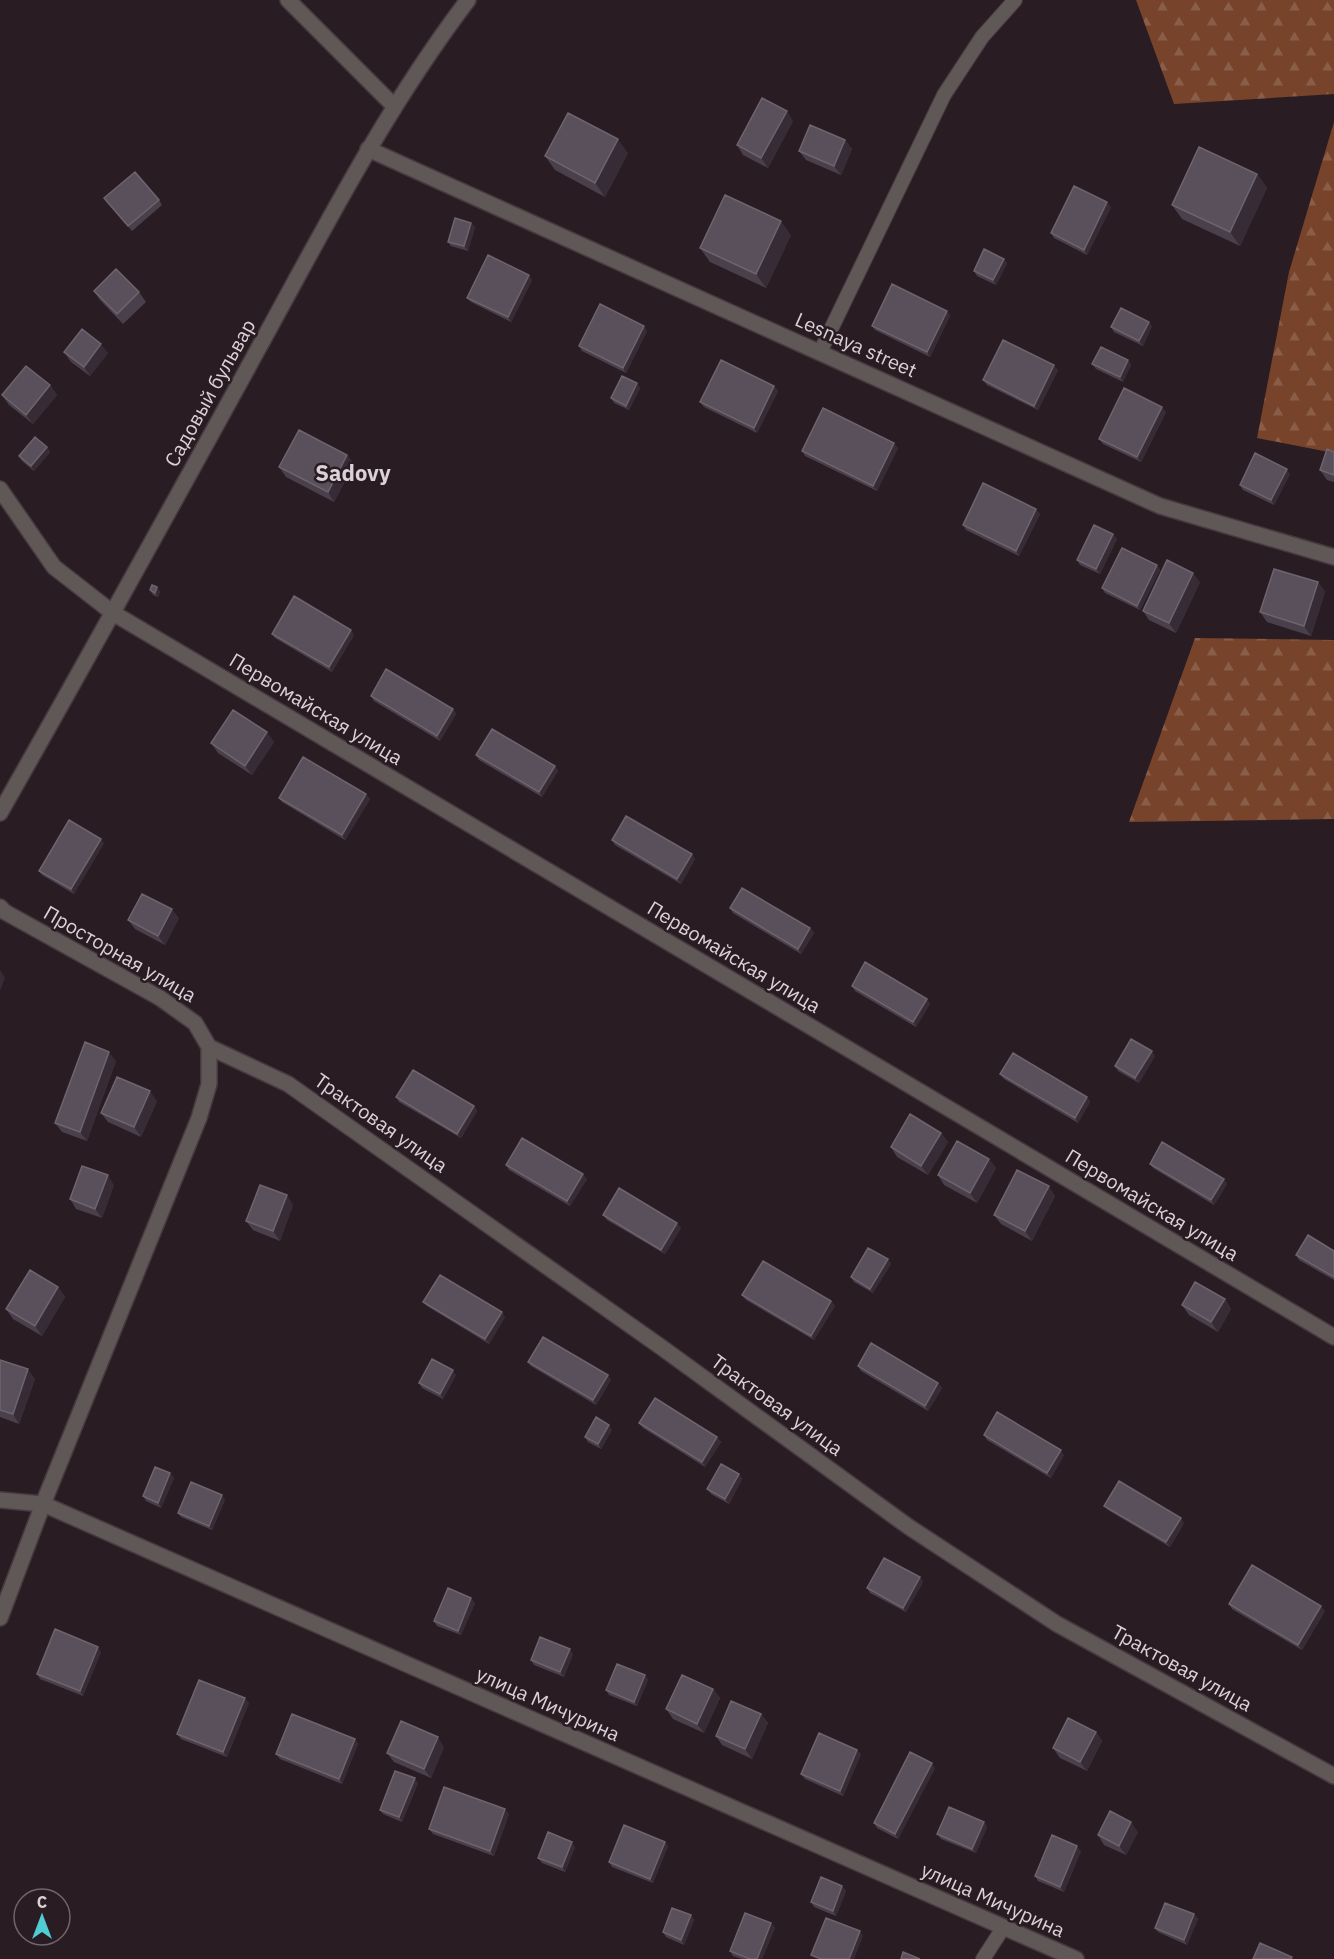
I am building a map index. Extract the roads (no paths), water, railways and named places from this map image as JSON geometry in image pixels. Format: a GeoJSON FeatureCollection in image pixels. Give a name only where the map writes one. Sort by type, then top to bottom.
{"type":"FeatureCollection","features":[{"type":"Feature","properties":{"kind":"street"},"geometry":{"type":"LineString","coordinates":[[288,0],[394,106]]}},
{"type":"Feature","properties":{"kind":"street","name":"Садовый бульвар"},"geometry":{"type":"LineString","coordinates":[[0,813],[113,613],[368,149],[437,40],[468,0]]}},
{"type":"Feature","properties":{"kind":"street","name":"Lesnaya street"},"geometry":{"type":"LineString","coordinates":[[368,149],[1160,506],[1334,557]]}},
{"type":"Feature","properties":{"kind":"street","name":"Первомайская улица"},"geometry":{"type":"LineString","coordinates":[[0,489],[54,567],[113,613],[1334,1337]]}},
{"type":"Feature","properties":{"kind":"street","name":"Просторная улица"},"geometry":{"type":"LineString","coordinates":[[0,907],[160,998],[195,1023],[209,1047]]}},
{"type":"Feature","properties":{"kind":"street"},"geometry":{"type":"LineString","coordinates":[[0,1618],[43,1504],[199,1118],[209,1084],[209,1047]]}},
{"type":"Feature","properties":{"kind":"street","name":"Трактовая улица"},"geometry":{"type":"LineString","coordinates":[[209,1047],[288,1084],[651,1340],[909,1527],[1057,1624],[1334,1776]]}},
{"type":"Feature","properties":{"kind":"street","name":"улица Мичурина"},"geometry":{"type":"LineString","coordinates":[[0,1500],[43,1504],[1076,1959]]}},
{"type":"Feature","properties":{"kind":"lane"},"geometry":{"type":"LineString","coordinates":[[820,352],[944,95],[982,37],[1015,0]]}},
{"type":"Feature","properties":{"kind":"lane"},"geometry":{"type":"LineString","coordinates":[[983,1959],[1003,1928]]}},
{"type":"Feature","properties":{"kind":"district","name":"Sadovy"},"geometry":{"type":"Point","coordinates":[353,473]}}]}
